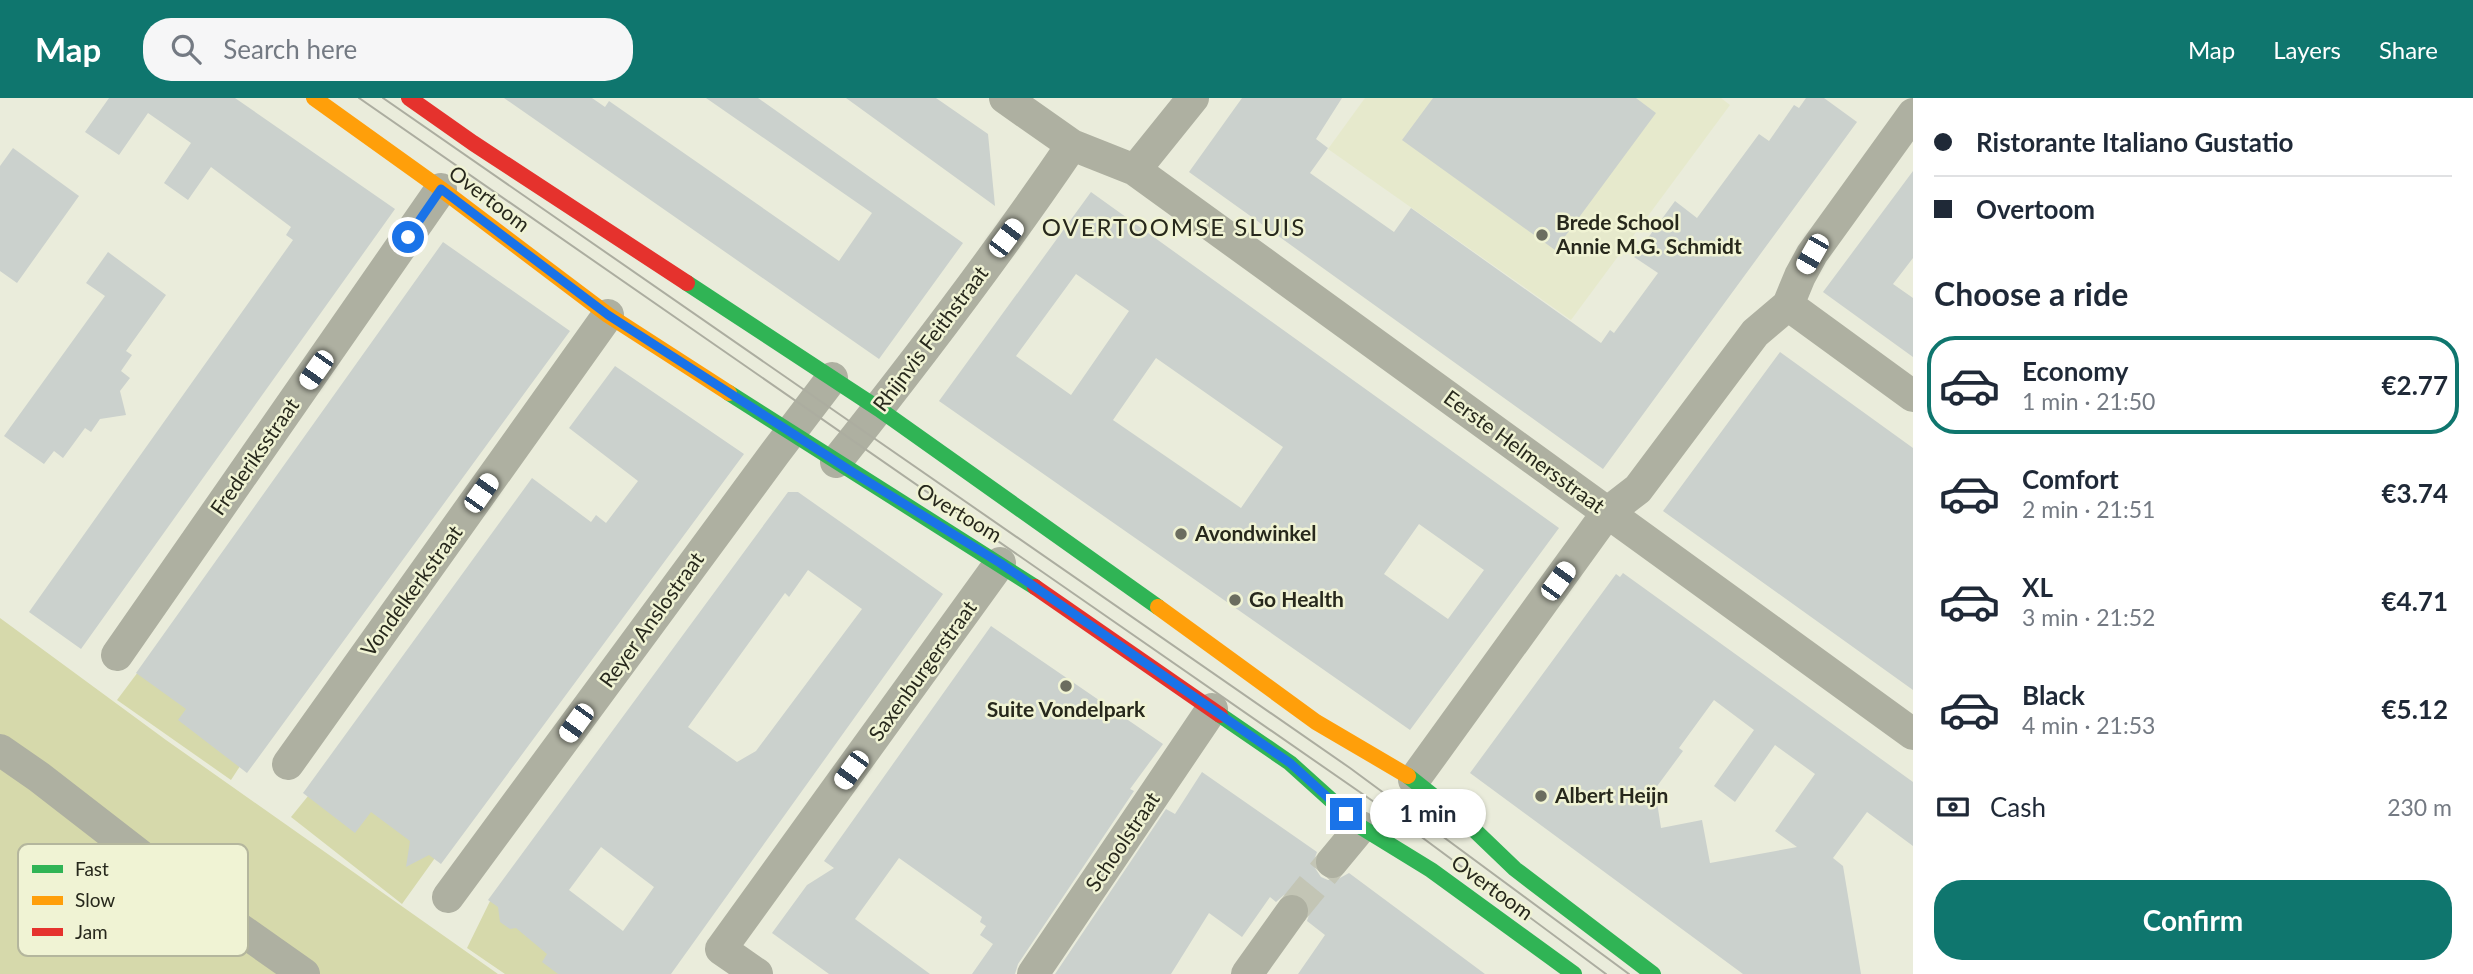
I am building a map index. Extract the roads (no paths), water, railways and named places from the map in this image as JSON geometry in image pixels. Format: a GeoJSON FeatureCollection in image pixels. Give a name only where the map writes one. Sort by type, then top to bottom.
{"type":"FeatureCollection","features":[{"type":"Feature","properties":{"kind":"main road","name":"Overtoom"},"geometry":{"type":"LineString","coordinates":[[314,98],[441,189],[608,315],[836,462],[1000,563],[1290,763],[1361,827],[1431,870],[1574,974]]}},
{"type":"Feature","properties":{"kind":"main road","name":"Overtoom"},"geometry":{"type":"LineString","coordinates":[[409,98],[473,143],[879,409],[1316,722],[1414,780],[1466,822],[1515,869],[1653,974]]}},
{"type":"Feature","properties":{"kind":"street","name":"Eerste Helmersstraat"},"geometry":{"type":"LineString","coordinates":[[1004,98],[1072,145],[1135,170],[1913,734]]}},
{"type":"Feature","properties":{"kind":"street"},"geometry":{"type":"LineString","coordinates":[[1135,170],[1193,98]]}},
{"type":"Feature","properties":{"kind":"street"},"geometry":{"type":"LineString","coordinates":[[1414,780],[1607,513],[1638,489],[1755,333],[1788,305],[1812,254],[1913,114]]}},
{"type":"Feature","properties":{"kind":"street","name":"Rhijnvis Feithstraat"},"geometry":{"type":"LineString","coordinates":[[836,462],[879,409],[1072,145]]}},
{"type":"Feature","properties":{"kind":"street","name":"Frederiksstraat"},"geometry":{"type":"LineString","coordinates":[[117,655],[441,189]]}},
{"type":"Feature","properties":{"kind":"street"},"geometry":{"type":"LineString","coordinates":[[1788,305],[1913,396]]}},
{"type":"Feature","properties":{"kind":"street","name":"Vondelkerkstraat"},"geometry":{"type":"LineString","coordinates":[[288,764],[608,315]]}},
{"type":"Feature","properties":{"kind":"street","name":"Reyer Anslostraat"},"geometry":{"type":"LineString","coordinates":[[448,897],[832,379]]}},
{"type":"Feature","properties":{"kind":"street","name":"Saxenburgerstraat"},"geometry":{"type":"LineString","coordinates":[[757,974],[721,949],[1000,563]]}},
{"type":"Feature","properties":{"kind":"street","name":"Schoolstraat"},"geometry":{"type":"LineString","coordinates":[[1033,974],[1212,709]]}},
{"type":"Feature","properties":{"kind":"street"},"geometry":{"type":"LineString","coordinates":[[0,750],[125,844]]}},
{"type":"Feature","properties":{"kind":"street"},"geometry":{"type":"LineString","coordinates":[[1332,862],[1361,827]]}},
{"type":"Feature","properties":{"kind":"street"},"geometry":{"type":"LineString","coordinates":[[1247,974],[1292,911]]}},
{"type":"Feature","properties":{"kind":"street"},"geometry":{"type":"LineString","coordinates":[[248,935],[304,974]]}},
{"type":"Feature","properties":{"kind":"tunnel"},"geometry":{"type":"LineString","coordinates":[[1292,911],[1332,862]]}},
{"type":"Feature","properties":{"kind":"tram line"},"geometry":{"type":"LineString","coordinates":[[359,98],[1377,804],[1606,974]]}},
{"type":"Feature","properties":{"kind":"tram line"},"geometry":{"type":"LineString","coordinates":[[383,98],[1350,768],[1629,974]]}},
{"type":"Feature","properties":{"kind":"place","name":"Brede School Annie M.G. Schmidt"},"geometry":{"type":"Point","coordinates":[1542,235]}},
{"type":"Feature","properties":{"kind":"place","name":"Avondwinkel"},"geometry":{"type":"Point","coordinates":[1181,534]}},
{"type":"Feature","properties":{"kind":"place","name":"Go Health"},"geometry":{"type":"Point","coordinates":[1235,600]}},
{"type":"Feature","properties":{"kind":"place","name":"Suite Vondelpark"},"geometry":{"type":"Point","coordinates":[1066,686]}},
{"type":"Feature","properties":{"kind":"place","name":"Albert Heijn"},"geometry":{"type":"Point","coordinates":[1541,796]}},
{"type":"Feature","properties":{"kind":"district","name":"OVERTOOMSE SLUIS"},"geometry":{"type":"Point","coordinates":[1174,228]}}]}
